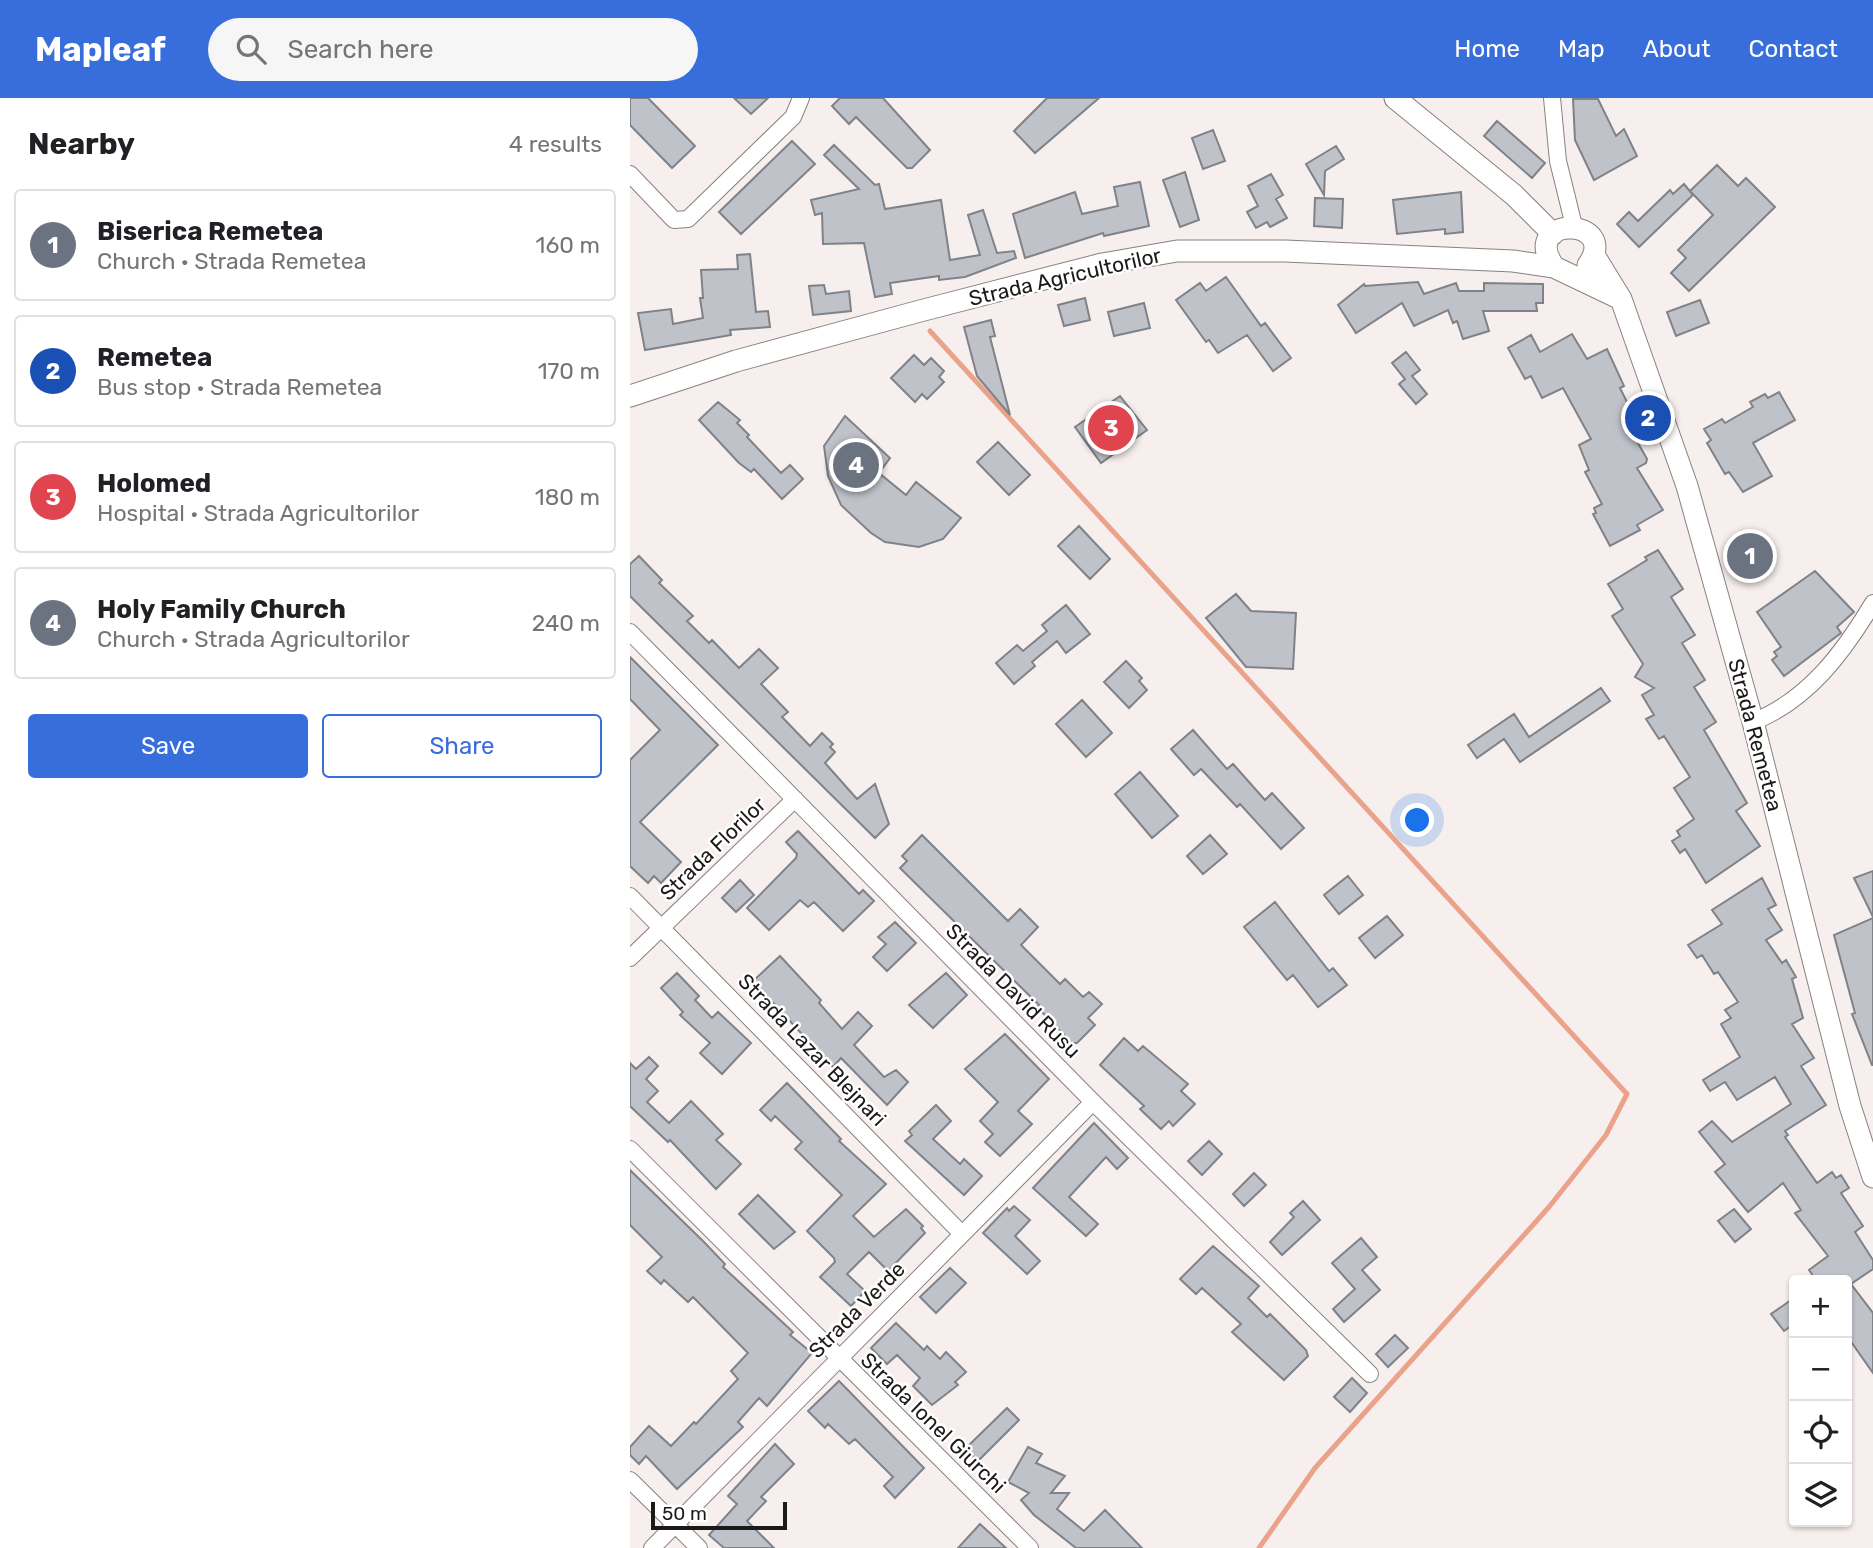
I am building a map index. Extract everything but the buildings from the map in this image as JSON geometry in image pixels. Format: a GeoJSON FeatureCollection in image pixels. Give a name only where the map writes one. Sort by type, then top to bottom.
{"type":"FeatureCollection","features":[{"type":"Feature","properties":{"kind":"street"},"geometry":{"type":"LineString","coordinates":[[630,174],[674,220],[681,222],[688,219],[793,117],[801,98]]}},
{"type":"Feature","properties":{"kind":"street"},"geometry":{"type":"LineString","coordinates":[[1395,98],[1514,195],[1550,239],[1549,259],[1563,270],[1622,299]]}},
{"type":"Feature","properties":{"kind":"street"},"geometry":{"type":"LineString","coordinates":[[1552,98],[1558,161],[1574,226]]}},
{"type":"Feature","properties":{"kind":"street"},"geometry":{"type":"LineString","coordinates":[[1550,239],[1566,226],[1574,226],[1592,240],[1594,255],[1586,268],[1563,270]]}},
{"type":"Feature","properties":{"kind":"street","name":"Strada Agricultorilor"},"geometry":{"type":"LineString","coordinates":[[1513,261],[1550,239]]}},
{"type":"Feature","properties":{"kind":"street","name":"Strada Agricultorilor"},"geometry":{"type":"LineString","coordinates":[[630,396],[736,361],[1142,256],[1177,251],[1274,251],[1513,261],[1563,270]]}},
{"type":"Feature","properties":{"kind":"street","name":"Strada Remetea"},"geometry":{"type":"LineString","coordinates":[[1594,255],[1622,299],[1687,486],[1753,723],[1850,1106],[1873,1177]]}},
{"type":"Feature","properties":{"kind":"street"},"geometry":{"type":"LineString","coordinates":[[1753,723],[1778,712],[1802,694],[1846,645],[1873,603]]}},
{"type":"Feature","properties":{"kind":"street","name":"Strada David Rusu"},"geometry":{"type":"LineString","coordinates":[[630,632],[1093,1102],[1370,1374]]}},
{"type":"Feature","properties":{"kind":"street","name":"Strada Florilor"},"geometry":{"type":"LineString","coordinates":[[630,958],[794,799]]}},
{"type":"Feature","properties":{"kind":"street","name":"Strada Lazar Blejnari"},"geometry":{"type":"LineString","coordinates":[[630,896],[962,1234]]}},
{"type":"Feature","properties":{"kind":"street","name":"Strada Verde"},"geometry":{"type":"LineString","coordinates":[[652,1548],[1093,1102]]}},
{"type":"Feature","properties":{"kind":"street","name":"Strada Ionel Giurchi"},"geometry":{"type":"LineString","coordinates":[[630,1149],[1030,1548]]}},
{"type":"Feature","properties":{"kind":"street"},"geometry":{"type":"LineString","coordinates":[[630,1480],[699,1548]]}},
{"type":"Feature","properties":{"kind":"waterway"},"geometry":{"type":"LineString","coordinates":[[930,331],[1627,1094],[1606,1135],[1549,1207],[1315,1468],[1259,1548]]}},
{"type":"Feature","properties":{"kind":"place","name":"Remetea"},"geometry":{"type":"Point","coordinates":[1648,418]}},
{"type":"Feature","properties":{"kind":"place","name":"Holomed"},"geometry":{"type":"Point","coordinates":[1111,428]}},
{"type":"Feature","properties":{"kind":"place","name":"Holy Family Church"},"geometry":{"type":"Point","coordinates":[856,465]}},
{"type":"Feature","properties":{"kind":"place","name":"Biserica Remetea"},"geometry":{"type":"Point","coordinates":[1750,556]}}]}
